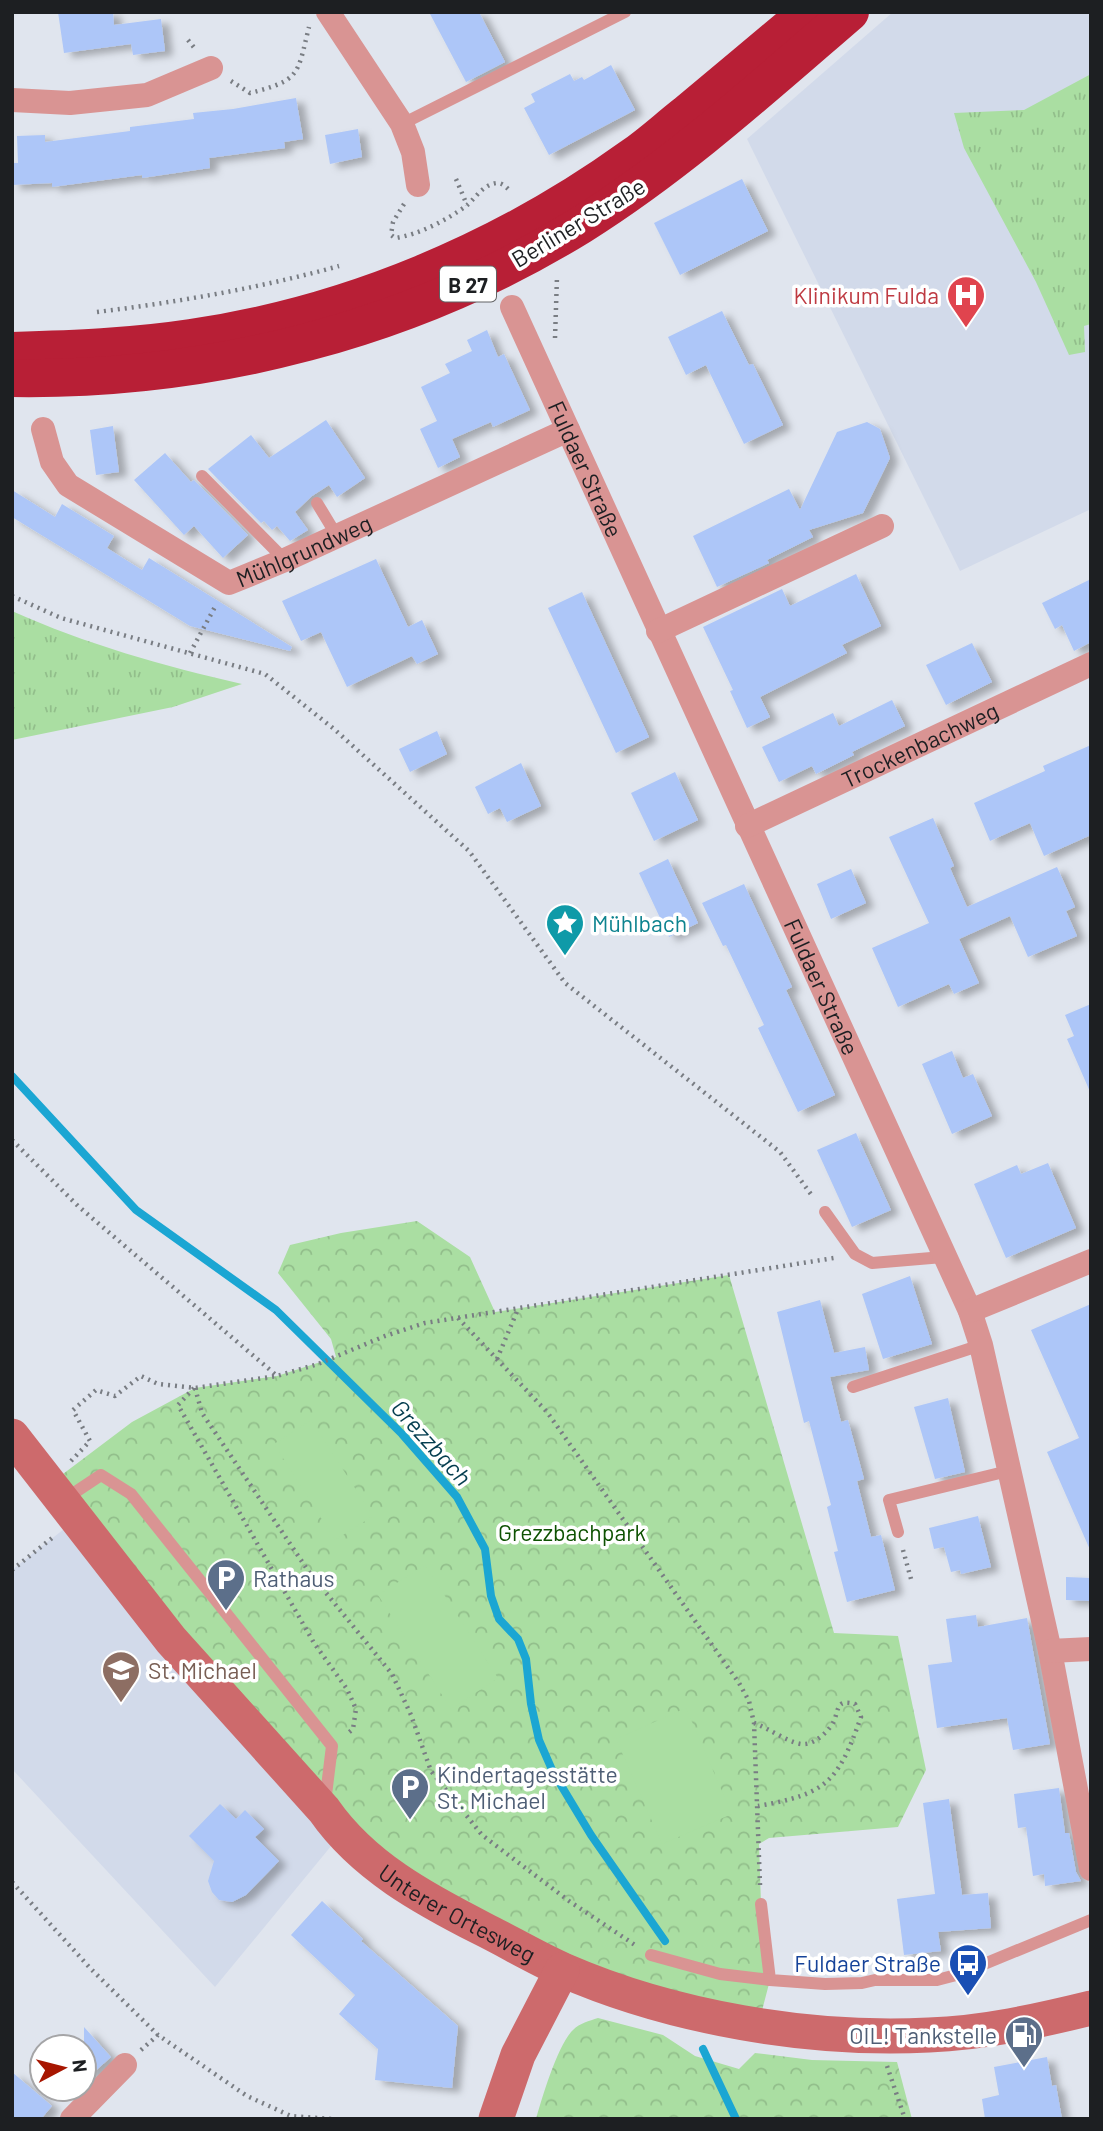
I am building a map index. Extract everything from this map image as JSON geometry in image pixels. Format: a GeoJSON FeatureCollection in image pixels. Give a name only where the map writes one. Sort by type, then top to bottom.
{"type":"FeatureCollection","features":[{"type":"Feature","properties":{"kind":"highway","name":"Berliner Straße"},"geometry":{"type":"LineString","coordinates":[[12,351],[103,348],[193,338],[292,318],[373,293],[466,256],[550,210],[635,156],[808,12]]}},
{"type":"Feature","properties":{"kind":"highway","name":"Berliner Straße"},"geometry":{"type":"LineString","coordinates":[[12,378],[112,376],[232,360],[362,326],[453,291],[548,243],[642,184],[741,107],[850,12]]}},
{"type":"Feature","properties":{"kind":"main road","name":"Unterer Ortesweg"},"geometry":{"type":"LineString","coordinates":[[12,1436],[171,1640],[324,1810],[341,1834],[408,1889],[562,1969],[627,1994],[697,2013],[815,2032],[890,2036],[972,2032],[1033,2022],[1091,2008]]}},
{"type":"Feature","properties":{"kind":"main road"},"geometry":{"type":"LineString","coordinates":[[496,2119],[518,2055],[562,1969]]}},
{"type":"Feature","properties":{"kind":"street"},"geometry":{"type":"LineString","coordinates":[[319,18],[402,124],[413,152],[418,185]]}},
{"type":"Feature","properties":{"kind":"street"},"geometry":{"type":"LineString","coordinates":[[12,100],[70,103],[147,95],[211,68]]}},
{"type":"Feature","properties":{"kind":"street","name":"Fuldaer Straße"},"geometry":{"type":"LineString","coordinates":[[512,307],[943,1257],[970,1311],[981,1345],[1050,1651],[1091,1869]]}},
{"type":"Feature","properties":{"kind":"street","name":"Mühlgrundweg"},"geometry":{"type":"LineString","coordinates":[[43,429],[52,462],[68,485],[229,583],[568,430]]}},
{"type":"Feature","properties":{"kind":"street"},"geometry":{"type":"LineString","coordinates":[[658,631],[882,526]]}},
{"type":"Feature","properties":{"kind":"street","name":"Trockenbachweg"},"geometry":{"type":"LineString","coordinates":[[747,826],[1091,664]]}},
{"type":"Feature","properties":{"kind":"street"},"geometry":{"type":"LineString","coordinates":[[970,1311],[1091,1261]]}},
{"type":"Feature","properties":{"kind":"street"},"geometry":{"type":"LineString","coordinates":[[1050,1651],[1091,1649]]}},
{"type":"Feature","properties":{"kind":"street"},"geometry":{"type":"LineString","coordinates":[[72,2119],[125,2065]]}},
{"type":"Feature","properties":{"kind":"lane"},"geometry":{"type":"LineString","coordinates":[[402,124],[625,12]]}},
{"type":"Feature","properties":{"kind":"lane"},"geometry":{"type":"LineString","coordinates":[[202,477],[285,560]]}},
{"type":"Feature","properties":{"kind":"lane"},"geometry":{"type":"LineString","coordinates":[[317,503],[337,536]]}},
{"type":"Feature","properties":{"kind":"lane"},"geometry":{"type":"LineString","coordinates":[[825,1212],[855,1254],[872,1263],[943,1257]]}},
{"type":"Feature","properties":{"kind":"lane"},"geometry":{"type":"LineString","coordinates":[[853,1387],[981,1345]]}},
{"type":"Feature","properties":{"kind":"lane"},"geometry":{"type":"LineString","coordinates":[[898,1532],[889,1500],[1008,1471]]}},
{"type":"Feature","properties":{"kind":"lane"},"geometry":{"type":"LineString","coordinates":[[64,1500],[101,1475],[131,1494],[332,1746],[324,1810]]}},
{"type":"Feature","properties":{"kind":"lane"},"geometry":{"type":"LineString","coordinates":[[761,1904],[770,1980]]}},
{"type":"Feature","properties":{"kind":"lane"},"geometry":{"type":"LineString","coordinates":[[651,1955],[720,1974],[770,1980],[825,1984],[875,1980],[937,1980],[960,1974],[1091,1920]]}},
{"type":"Feature","properties":{"kind":"path"},"geometry":{"type":"LineString","coordinates":[[250,93],[288,81],[295,73],[319,18]]}},
{"type":"Feature","properties":{"kind":"path"},"geometry":{"type":"LineString","coordinates":[[456,179],[467,205]]}},
{"type":"Feature","properties":{"kind":"path"},"geometry":{"type":"LineString","coordinates":[[418,185],[393,222],[391,232],[395,238],[430,226],[467,205],[480,192],[497,183],[511,192]]}},
{"type":"Feature","properties":{"kind":"path"},"geometry":{"type":"LineString","coordinates":[[93,313],[167,304],[349,264]]}},
{"type":"Feature","properties":{"kind":"path"},"geometry":{"type":"LineString","coordinates":[[541,371],[556,335],[557,265]]}},
{"type":"Feature","properties":{"kind":"path"},"geometry":{"type":"LineString","coordinates":[[190,653],[229,583]]}},
{"type":"Feature","properties":{"kind":"path"},"geometry":{"type":"LineString","coordinates":[[12,596],[61,618],[265,674],[334,729],[469,851],[565,983],[780,1152],[825,1212]]}},
{"type":"Feature","properties":{"kind":"path"},"geometry":{"type":"LineString","coordinates":[[12,1140],[78,1206],[276,1376]]}},
{"type":"Feature","properties":{"kind":"path"},"geometry":{"type":"LineString","coordinates":[[12,1570],[64,1500],[90,1441],[73,1410],[96,1390],[116,1396],[141,1376],[158,1384],[195,1388],[276,1376],[318,1364],[395,1332],[425,1323],[855,1254]]}},
{"type":"Feature","properties":{"kind":"path"},"geometry":{"type":"LineString","coordinates":[[496,1359],[518,1308]]}},
{"type":"Feature","properties":{"kind":"path"},"geometry":{"type":"LineString","coordinates":[[458,1318],[547,1412],[739,1683],[749,1701],[754,1723],[761,1904]]}},
{"type":"Feature","properties":{"kind":"path"},"geometry":{"type":"LineString","coordinates":[[195,1388],[178,1405],[314,1643],[346,1689],[356,1709],[353,1729],[332,1746]]}},
{"type":"Feature","properties":{"kind":"path"},"geometry":{"type":"LineString","coordinates":[[195,1388],[202,1413],[309,1572],[392,1674],[411,1715],[431,1771],[465,1814],[482,1835],[569,1901],[651,1955]]}},
{"type":"Feature","properties":{"kind":"path"},"geometry":{"type":"LineString","coordinates":[[898,1532],[911,1579]]}},
{"type":"Feature","properties":{"kind":"path"},"geometry":{"type":"LineString","coordinates":[[754,1723],[798,1744],[807,1744],[818,1739],[830,1727],[838,1706],[844,1703],[855,1704],[861,1717],[844,1758],[833,1777],[825,1784],[810,1793],[758,1805]]}},
{"type":"Feature","properties":{"kind":"path"},"geometry":{"type":"LineString","coordinates":[[12,1882],[91,1969],[158,2035],[247,2096],[291,2116],[332,2119]]}},
{"type":"Feature","properties":{"kind":"path"},"geometry":{"type":"LineString","coordinates":[[890,2036],[886,2062],[905,2119]]}},
{"type":"Feature","properties":{"kind":"shaded area","name":"Klinikum Fulda"},"geometry":{"type":"Polygon","coordinates":[[[893,12],[1091,12],[1091,509],[960,571],[747,139],[893,12]]]}},
{"type":"Feature","properties":{"kind":"shaded area","name":"St. Michael"},"geometry":{"type":"Polygon","coordinates":[[[78,1518],[341,1834],[215,1987],[12,1769],[12,1570],[78,1518]]]}},
{"type":"Feature","properties":{"kind":"green space"},"geometry":{"type":"Polygon","coordinates":[[[1091,74],[1091,324],[1084,326],[1085,352],[1069,355],[1036,282],[964,148],[954,113],[1024,110],[1091,74]]]}},
{"type":"Feature","properties":{"kind":"green space"},"geometry":{"type":"Polygon","coordinates":[[[12,611],[125,653],[242,684],[173,707],[12,740],[12,611]]]}},
{"type":"Feature","properties":{"kind":"green space","name":"Grezzbachpark"},"geometry":{"type":"Polygon","coordinates":[[[417,1221],[470,1257],[495,1312],[729,1275],[834,1633],[898,1636],[926,1770],[898,1827],[769,1838],[759,1844],[761,1904],[770,1980],[759,2022],[697,2013],[408,1889],[51,1483],[132,1422],[195,1388],[277,1376],[336,1357],[331,1339],[278,1273],[290,1245],[341,1233],[417,1221]]]}},
{"type":"Feature","properties":{"kind":"green space"},"geometry":{"type":"Polygon","coordinates":[[[311,1420],[373,1516],[335,1540],[274,1444],[311,1420]]]}},
{"type":"Feature","properties":{"kind":"green space"},"geometry":{"type":"Polygon","coordinates":[[[425,1565],[498,1678],[451,1709],[378,1595],[425,1565]]]}},
{"type":"Feature","properties":{"kind":"green space"},"geometry":{"type":"Polygon","coordinates":[[[686,1708],[732,1814],[662,1844],[616,1739],[686,1708]]]}},
{"type":"Feature","properties":{"kind":"green space"},"geometry":{"type":"Polygon","coordinates":[[[598,2018],[663,2035],[695,2056],[739,2069],[755,2053],[812,2060],[897,2062],[912,2119],[536,2119],[551,2072],[567,2037],[585,2022],[598,2018]]]}},
{"type":"Feature","properties":{"kind":"building"},"geometry":{"type":"Polygon","coordinates":[[[58,12],[113,12],[114,25],[161,19],[165,51],[133,55],[131,44],[64,53],[58,12]]]}},
{"type":"Feature","properties":{"kind":"building"},"geometry":{"type":"Polygon","coordinates":[[[429,12],[479,12],[505,62],[466,82],[429,12]]]}},
{"type":"Feature","properties":{"kind":"building"},"geometry":{"type":"Polygon","coordinates":[[[611,65],[635,110],[549,155],[524,108],[535,102],[531,94],[570,74],[574,81],[582,77],[584,80],[611,65]]]}},
{"type":"Feature","properties":{"kind":"building"},"geometry":{"type":"Polygon","coordinates":[[[296,98],[303,139],[284,142],[285,148],[209,158],[210,168],[142,178],[142,175],[52,187],[52,183],[12,185],[12,163],[18,163],[17,136],[45,135],[45,142],[130,131],[130,127],[194,119],[193,113],[296,98]]]}},
{"type":"Feature","properties":{"kind":"building"},"geometry":{"type":"Polygon","coordinates":[[[358,129],[362,157],[330,164],[325,135],[358,129]]]}},
{"type":"Feature","properties":{"kind":"building"},"geometry":{"type":"Polygon","coordinates":[[[742,179],[768,231],[680,275],[654,223],[742,179]]]}},
{"type":"Feature","properties":{"kind":"building"},"geometry":{"type":"Polygon","coordinates":[[[722,311],[749,365],[753,364],[783,425],[744,444],[706,365],[686,375],[668,337],[722,311]]]}},
{"type":"Feature","properties":{"kind":"building"},"geometry":{"type":"Polygon","coordinates":[[[487,330],[498,357],[504,354],[530,410],[493,427],[491,422],[452,439],[460,457],[438,468],[420,429],[437,421],[421,387],[450,373],[445,364],[472,351],[467,340],[487,330]]]}},
{"type":"Feature","properties":{"kind":"building"},"geometry":{"type":"Polygon","coordinates":[[[326,420],[365,478],[337,497],[329,485],[312,496],[295,512],[308,530],[290,541],[277,526],[272,530],[264,521],[261,523],[208,469],[251,435],[269,458],[326,420]]]}},
{"type":"Feature","properties":{"kind":"building"},"geometry":{"type":"Polygon","coordinates":[[[867,422],[880,429],[890,458],[863,513],[809,530],[813,537],[767,560],[769,563],[717,587],[693,536],[789,489],[800,510],[837,432],[867,422]]]}},
{"type":"Feature","properties":{"kind":"building"},"geometry":{"type":"Polygon","coordinates":[[[113,426],[119,472],[96,475],[90,430],[113,426]]]}},
{"type":"Feature","properties":{"kind":"building"},"geometry":{"type":"Polygon","coordinates":[[[165,453],[191,482],[194,480],[248,535],[223,558],[194,526],[184,535],[134,480],[165,453]]]}},
{"type":"Feature","properties":{"kind":"building"},"geometry":{"type":"Polygon","coordinates":[[[12,490],[55,517],[62,504],[114,536],[107,548],[142,570],[149,558],[292,647],[290,651],[190,626],[12,517],[12,490]]]}},
{"type":"Feature","properties":{"kind":"building"},"geometry":{"type":"Polygon","coordinates":[[[376,559],[408,627],[422,620],[438,654],[417,664],[412,656],[347,687],[321,632],[301,641],[282,601],[376,559]]]}},
{"type":"Feature","properties":{"kind":"building"},"geometry":{"type":"Polygon","coordinates":[[[856,574],[881,626],[842,645],[847,653],[760,697],[770,717],[747,728],[730,691],[733,690],[703,627],[782,589],[790,606],[856,574]]]}},
{"type":"Feature","properties":{"kind":"building"},"geometry":{"type":"Polygon","coordinates":[[[1091,579],[1091,642],[1074,651],[1062,625],[1055,629],[1042,603],[1091,579]]]}},
{"type":"Feature","properties":{"kind":"building"},"geometry":{"type":"Polygon","coordinates":[[[582,592],[649,737],[616,753],[548,608],[582,592]]]}},
{"type":"Feature","properties":{"kind":"building"},"geometry":{"type":"Polygon","coordinates":[[[972,643],[992,682],[946,705],[926,665],[972,643]]]}},
{"type":"Feature","properties":{"kind":"building"},"geometry":{"type":"Polygon","coordinates":[[[892,700],[905,726],[852,752],[854,755],[816,774],[812,766],[779,782],[762,747],[833,713],[839,726],[892,700]]]}},
{"type":"Feature","properties":{"kind":"building"},"geometry":{"type":"Polygon","coordinates":[[[437,731],[447,754],[410,772],[399,749],[437,731]]]}},
{"type":"Feature","properties":{"kind":"building"},"geometry":{"type":"Polygon","coordinates":[[[1091,745],[1091,835],[1044,856],[1030,823],[990,841],[974,803],[1045,771],[1043,766],[1091,745]]]}},
{"type":"Feature","properties":{"kind":"building"},"geometry":{"type":"Polygon","coordinates":[[[521,763],[541,806],[507,822],[500,808],[488,814],[475,787],[521,763]]]}},
{"type":"Feature","properties":{"kind":"building"},"geometry":{"type":"Polygon","coordinates":[[[675,772],[698,820],[654,841],[631,793],[675,772]]]}},
{"type":"Feature","properties":{"kind":"building"},"geometry":{"type":"Polygon","coordinates":[[[933,818],[954,866],[950,868],[967,907],[1057,867],[1075,907],[1066,911],[1077,936],[1028,957],[1010,916],[959,939],[979,983],[954,994],[949,984],[898,1007],[872,948],[929,923],[889,837],[933,818]]]}},
{"type":"Feature","properties":{"kind":"building"},"geometry":{"type":"Polygon","coordinates":[[[668,859],[698,923],[669,937],[639,873],[668,859]]]}},
{"type":"Feature","properties":{"kind":"building"},"geometry":{"type":"Polygon","coordinates":[[[851,869],[866,903],[831,919],[817,884],[851,869]]]}},
{"type":"Feature","properties":{"kind":"building"},"geometry":{"type":"Polygon","coordinates":[[[744,884],[792,987],[786,990],[835,1095],[798,1112],[758,1028],[764,1025],[726,945],[723,946],[702,903],[744,884]]]}},
{"type":"Feature","properties":{"kind":"building"},"geometry":{"type":"Polygon","coordinates":[[[1091,1004],[1091,1094],[1067,1039],[1074,1036],[1065,1015],[1091,1004]]]}},
{"type":"Feature","properties":{"kind":"building"},"geometry":{"type":"Polygon","coordinates":[[[952,1051],[963,1078],[973,1074],[992,1116],[952,1134],[922,1064],[952,1051]]]}},
{"type":"Feature","properties":{"kind":"building"},"geometry":{"type":"Polygon","coordinates":[[[856,1133],[891,1210],[852,1227],[817,1150],[856,1133]]]}},
{"type":"Feature","properties":{"kind":"building"},"geometry":{"type":"Polygon","coordinates":[[[1048,1163],[1076,1228],[1006,1258],[974,1184],[1017,1165],[1021,1174],[1048,1163]]]}},
{"type":"Feature","properties":{"kind":"building"},"geometry":{"type":"Polygon","coordinates":[[[910,1276],[932,1344],[883,1359],[862,1294],[910,1276]]]}},
{"type":"Feature","properties":{"kind":"building"},"geometry":{"type":"Polygon","coordinates":[[[820,1300],[834,1353],[865,1347],[869,1370],[830,1377],[841,1422],[848,1420],[864,1479],[857,1481],[871,1537],[881,1535],[895,1590],[847,1602],[834,1552],[838,1551],[827,1507],[831,1505],[809,1421],[804,1423],[777,1312],[820,1300]]]}},
{"type":"Feature","properties":{"kind":"building"},"geometry":{"type":"Polygon","coordinates":[[[1091,1304],[1091,1552],[1047,1452],[1079,1438],[1031,1330],[1091,1304]]]}},
{"type":"Feature","properties":{"kind":"building"},"geometry":{"type":"Polygon","coordinates":[[[948,1398],[965,1472],[935,1479],[914,1407],[948,1398]]]}},
{"type":"Feature","properties":{"kind":"building"},"geometry":{"type":"Polygon","coordinates":[[[978,1516],[991,1567],[961,1574],[960,1570],[951,1572],[944,1547],[934,1549],[929,1528],[978,1516]]]}},
{"type":"Feature","properties":{"kind":"building"},"geometry":{"type":"Polygon","coordinates":[[[1066,1577],[1091,1578],[1091,1601],[1066,1600],[1066,1577]]]}},
{"type":"Feature","properties":{"kind":"building"},"geometry":{"type":"Polygon","coordinates":[[[976,1615],[978,1627],[1027,1618],[1050,1744],[1013,1750],[1007,1718],[937,1728],[928,1665],[952,1662],[946,1619],[976,1615]]]}},
{"type":"Feature","properties":{"kind":"building"},"geometry":{"type":"Polygon","coordinates":[[[1059,1788],[1065,1833],[1069,1833],[1076,1872],[1081,1881],[1045,1886],[1044,1874],[1033,1876],[1026,1827],[1018,1828],[1014,1794],[1059,1788]]]}},
{"type":"Feature","properties":{"kind":"building"},"geometry":{"type":"Polygon","coordinates":[[[949,1799],[962,1895],[988,1893],[991,1928],[938,1932],[941,1951],[904,1955],[897,1899],[935,1894],[923,1803],[949,1799]]]}},
{"type":"Feature","properties":{"kind":"building"},"geometry":{"type":"Polygon","coordinates":[[[220,1804],[236,1819],[245,1810],[264,1829],[255,1837],[279,1861],[246,1895],[232,1902],[219,1900],[212,1892],[208,1881],[214,1861],[189,1836],[220,1804]]]}},
{"type":"Feature","properties":{"kind":"building"},"geometry":{"type":"Polygon","coordinates":[[[322,1901],[363,1939],[361,1941],[458,2026],[452,2088],[375,2080],[378,2049],[339,2014],[355,1995],[291,1935],[322,1901]]]}},
{"type":"Feature","properties":{"kind":"building"},"geometry":{"type":"Polygon","coordinates":[[[98,2043],[111,2057],[98,2069],[98,2043]]]}},
{"type":"Feature","properties":{"kind":"building"},"geometry":{"type":"Polygon","coordinates":[[[1047,2057],[1052,2086],[1056,2085],[1062,2119],[985,2119],[982,2099],[999,2095],[994,2067],[1047,2057]]]}},
{"type":"Feature","properties":{"kind":"building"},"geometry":{"type":"Polygon","coordinates":[[[12,2072],[28,2086],[28,2103],[48,2103],[52,2106],[41,2119],[12,2119],[12,2072]]]}},
{"type":"Feature","properties":{"kind":"waterway","name":"Grezzbach"},"geometry":{"type":"LineString","coordinates":[[12,1076],[136,1210],[276,1310],[402,1434],[457,1497],[485,1549],[491,1596],[499,1619],[518,1639],[526,1659],[531,1704],[539,1740],[553,1772],[591,1835],[665,1941]]}},
{"type":"Feature","properties":{"kind":"waterway","name":"Grezzbach"},"geometry":{"type":"LineString","coordinates":[[703,2049],[736,2119]]}},
{"type":"Feature","properties":{"kind":"place","name":"Klinikum Fulda"},"geometry":{"type":"Point","coordinates":[966,329]}},
{"type":"Feature","properties":{"kind":"place","name":"Mühlbach"},"geometry":{"type":"Point","coordinates":[565,957]}},
{"type":"Feature","properties":{"kind":"place","name":"Rathaus"},"geometry":{"type":"Point","coordinates":[226,1612]}},
{"type":"Feature","properties":{"kind":"place","name":"St. Michael"},"geometry":{"type":"Point","coordinates":[121,1704]}},
{"type":"Feature","properties":{"kind":"place","name":"Kindertagesstätte St. Michael"},"geometry":{"type":"Point","coordinates":[410,1821]}},
{"type":"Feature","properties":{"kind":"place","name":"Fuldaer Straße"},"geometry":{"type":"Point","coordinates":[968,1997]}},
{"type":"Feature","properties":{"kind":"place","name":"OIL! Tankstelle"},"geometry":{"type":"Point","coordinates":[1024,2069]}}]}
